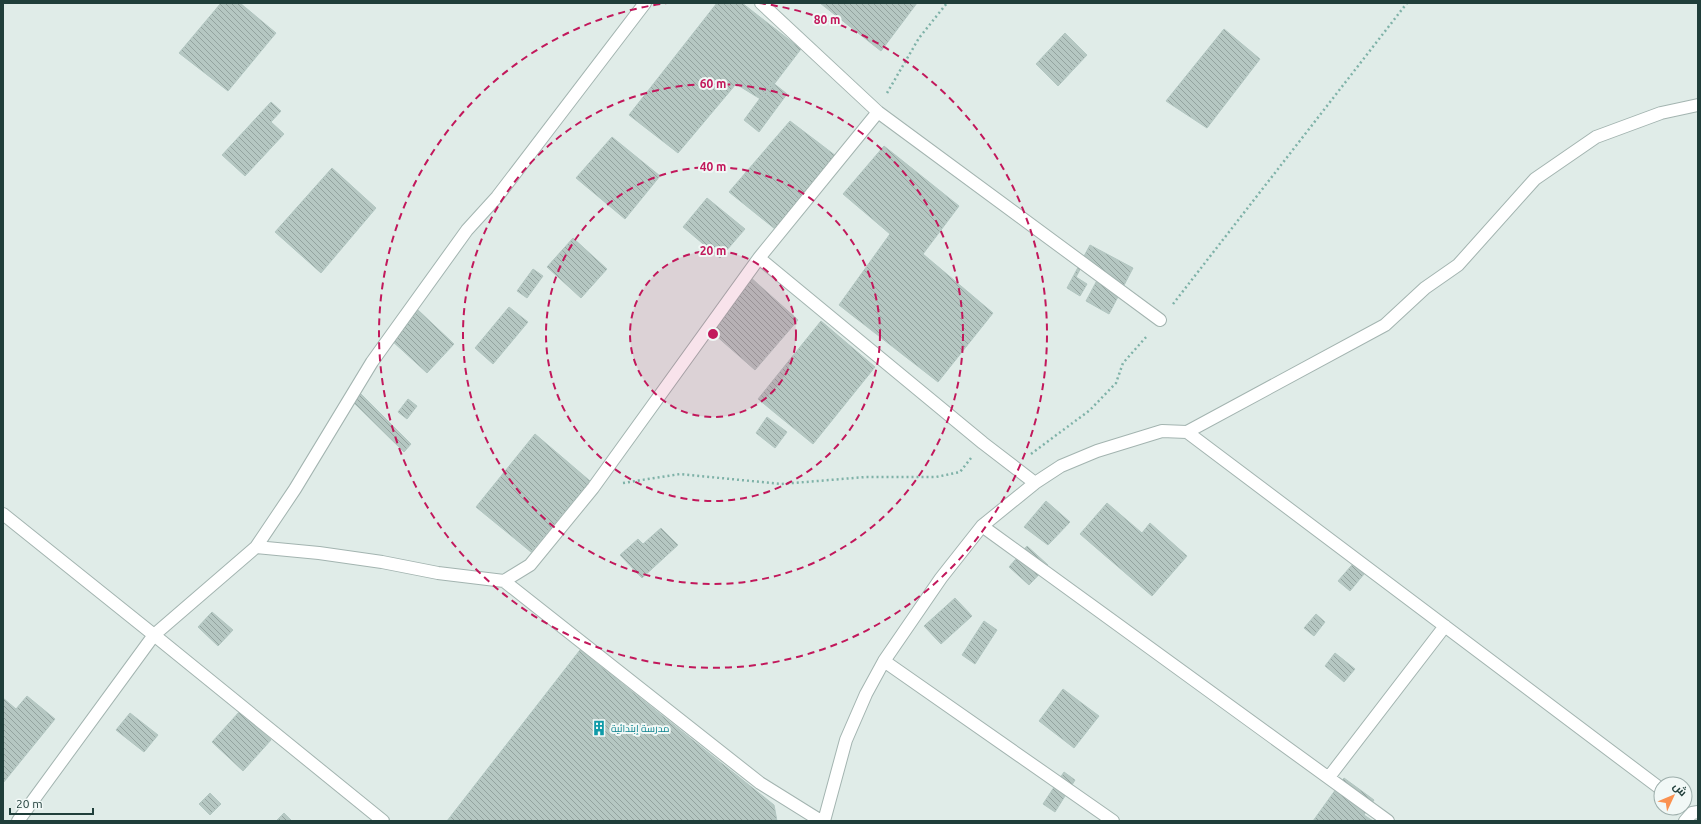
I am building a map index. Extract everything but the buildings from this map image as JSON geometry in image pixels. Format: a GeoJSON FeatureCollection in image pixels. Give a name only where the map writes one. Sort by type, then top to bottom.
{"type":"FeatureCollection","features":[{"type":"Feature","properties":{"kind":"street"},"geometry":{"type":"LineString","coordinates":[[18,821],[154,635],[256,548],[295,490],[376,356],[467,230],[497,197],[645,3]]}},
{"type":"Feature","properties":{"kind":"street"},"geometry":{"type":"LineString","coordinates":[[760,3],[878,112],[1160,320]]}},
{"type":"Feature","properties":{"kind":"street"},"geometry":{"type":"LineString","coordinates":[[824,821],[846,740],[866,694],[884,661],[941,578],[982,526],[1035,483],[1061,466],[1096,451],[1162,431],[1187,432],[1385,325],[1425,288],[1458,264],[1535,179],[1596,137],[1661,114],[1698,105]]}},
{"type":"Feature","properties":{"kind":"street"},"geometry":{"type":"LineString","coordinates":[[504,581],[530,566],[593,488],[759,258],[878,112]]}},
{"type":"Feature","properties":{"kind":"street"},"geometry":{"type":"LineString","coordinates":[[759,258],[983,443],[1035,483]]}},
{"type":"Feature","properties":{"kind":"street"},"geometry":{"type":"LineString","coordinates":[[1187,432],[1653,783]]}},
{"type":"Feature","properties":{"kind":"street"},"geometry":{"type":"LineString","coordinates":[[3,514],[382,821]]}},
{"type":"Feature","properties":{"kind":"street"},"geometry":{"type":"LineString","coordinates":[[982,526],[1388,821]]}},
{"type":"Feature","properties":{"kind":"street"},"geometry":{"type":"LineString","coordinates":[[256,548],[319,553],[382,562],[438,573],[504,581],[760,783],[821,821]]}},
{"type":"Feature","properties":{"kind":"street"},"geometry":{"type":"LineString","coordinates":[[1329,777],[1445,626]]}},
{"type":"Feature","properties":{"kind":"street"},"geometry":{"type":"LineString","coordinates":[[884,661],[1113,821]]}},
{"type":"Feature","properties":{"kind":"path"},"geometry":{"type":"LineString","coordinates":[[878,112],[894,80],[919,38],[947,3]]}},
{"type":"Feature","properties":{"kind":"path"},"geometry":{"type":"LineString","coordinates":[[1014,467],[1090,410],[1116,383],[1123,363],[1160,320],[1407,3]]}},
{"type":"Feature","properties":{"kind":"path"},"geometry":{"type":"LineString","coordinates":[[593,488],[680,474],[781,484],[866,477],[936,477],[960,472],[983,443]]}},
{"type":"Feature","properties":{"kind":"place","name":"مدرسة إبتدائية"},"geometry":{"type":"Point","coordinates":[599,728]}}]}
